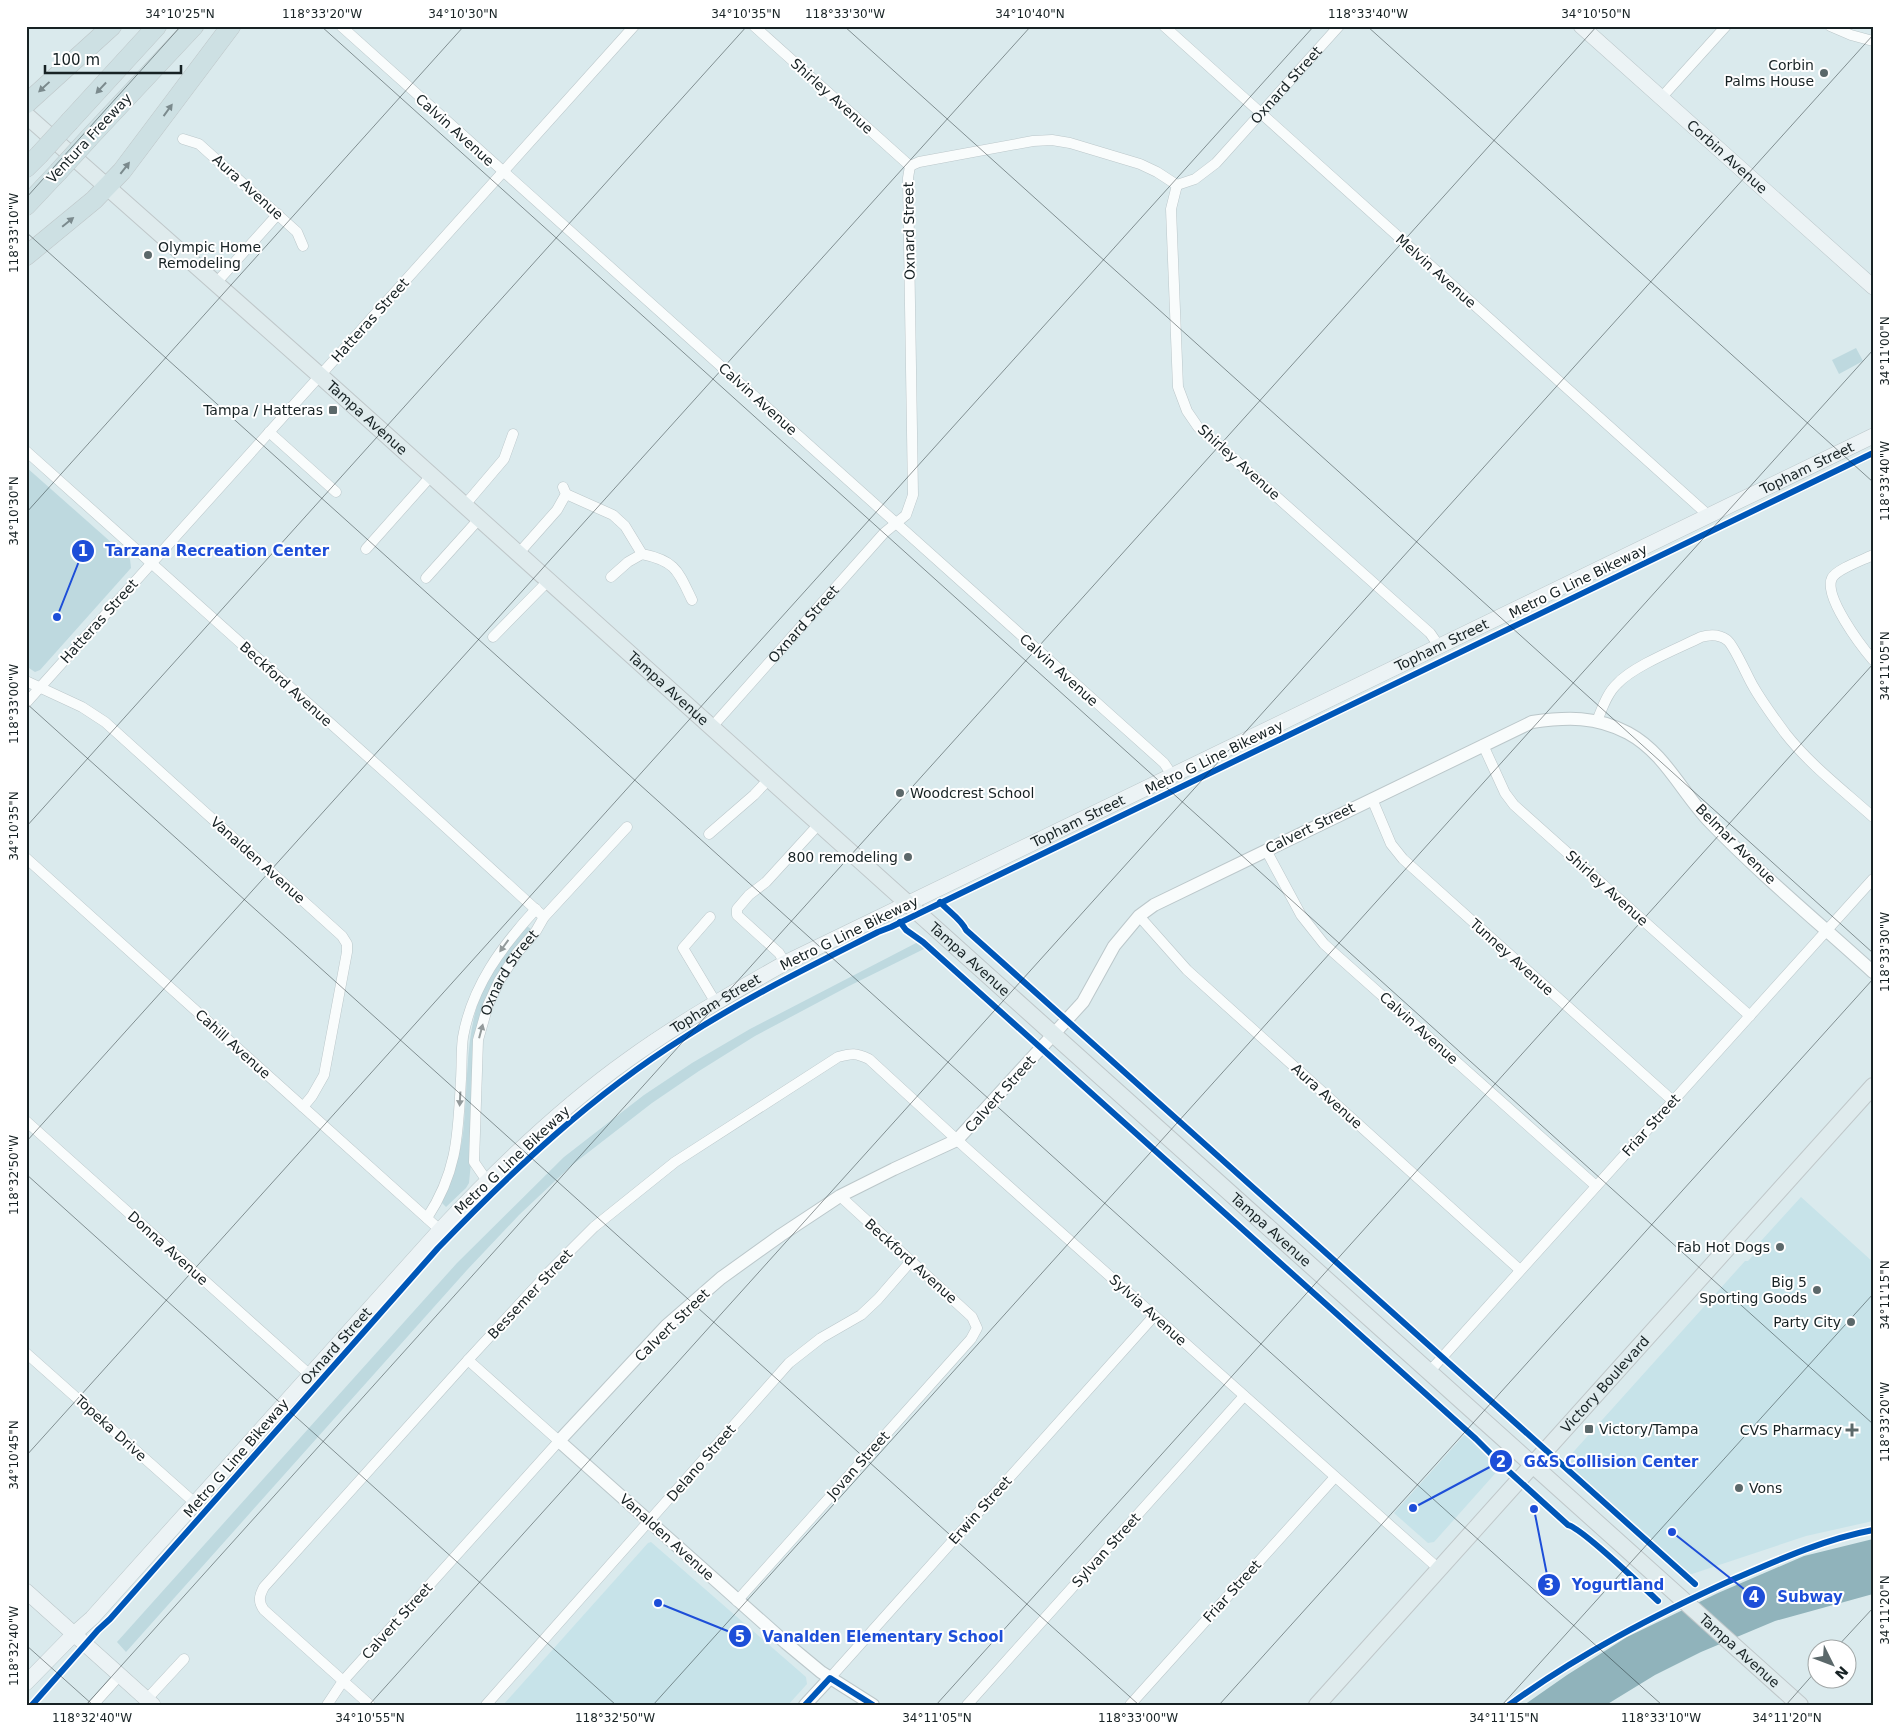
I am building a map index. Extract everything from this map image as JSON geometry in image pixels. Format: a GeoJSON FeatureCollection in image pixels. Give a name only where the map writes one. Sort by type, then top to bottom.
{"type":"FeatureCollection","features":[{"type":"Feature","properties":{"kind":"highway"},"geometry":{"type":"LineString","coordinates":[[26,104],[112,26]]}},
{"type":"Feature","properties":{"kind":"highway","name":"Ventura Freeway"},"geometry":{"type":"LineString","coordinates":[[32,161],[157,26]]}},
{"type":"Feature","properties":{"kind":"highway","name":"Ventura Freeway"},"geometry":{"type":"LineString","coordinates":[[26,206],[194,26]]}},
{"type":"Feature","properties":{"kind":"highway"},"geometry":{"type":"LineString","coordinates":[[26,256],[108,187],[128,164],[231,26]]}},
{"type":"Feature","properties":{"kind":"main road","name":"Corbin Avenue"},"geometry":{"type":"LineString","coordinates":[[1581,26],[1873,287]]}},
{"type":"Feature","properties":{"kind":"main road","name":"Tampa Avenue"},"geometry":{"type":"LineString","coordinates":[[26,115],[216,283],[1672,1588],[1800,1705]]}},
{"type":"Feature","properties":{"kind":"main road","name":"Topham Street"},"geometry":{"type":"LineString","coordinates":[[440,1230],[522,1147],[588,1090],[650,1044],[785,963],[1873,436]]}},
{"type":"Feature","properties":{"kind":"main road","name":"Victory Boulevard"},"geometry":{"type":"LineString","coordinates":[[1317,1705],[1873,1086]]}},
{"type":"Feature","properties":{"kind":"main road","name":"Oxnard Street"},"geometry":{"type":"LineString","coordinates":[[26,1683],[92,1618],[440,1230]]}},
{"type":"Feature","properties":{"kind":"main road"},"geometry":{"type":"LineString","coordinates":[[26,1591],[150,1702]]}},
{"type":"Feature","properties":{"kind":"street","name":"Calvin Avenue"},"geometry":{"type":"LineString","coordinates":[[341,26],[1164,763],[1172,775]]}},
{"type":"Feature","properties":{"kind":"street","name":"Hatteras Street"},"geometry":{"type":"LineString","coordinates":[[26,703],[634,26]]}},
{"type":"Feature","properties":{"kind":"street","name":"Shirley Avenue"},"geometry":{"type":"LineString","coordinates":[[754,26],[910,166]]}},
{"type":"Feature","properties":{"kind":"street","name":"Melvin Avenue"},"geometry":{"type":"LineString","coordinates":[[1164,26],[1708,515]]}},
{"type":"Feature","properties":{"kind":"street","name":"Oxnard Street"},"geometry":{"type":"LineString","coordinates":[[711,728],[884,533],[906,515],[913,495],[908,178],[910,166],[919,162],[976,151],[1034,141],[1052,140],[1070,143],[1140,164],[1177,185],[1204,174],[1339,26]]}},
{"type":"Feature","properties":{"kind":"street"},"geometry":{"type":"LineString","coordinates":[[1661,98],[1726,26]]}},
{"type":"Feature","properties":{"kind":"street"},"geometry":{"type":"LineString","coordinates":[[1830,26],[1851,36],[1873,41]]}},
{"type":"Feature","properties":{"kind":"street","name":"Aura Avenue"},"geometry":{"type":"LineString","coordinates":[[183,139],[199,144],[278,214],[297,232],[303,246]]}},
{"type":"Feature","properties":{"kind":"street","name":"Shirley Avenue"},"geometry":{"type":"LineString","coordinates":[[1177,185],[1171,209],[1176,344],[1178,387],[1187,411],[1198,427],[1430,633],[1439,646]]}},
{"type":"Feature","properties":{"kind":"street"},"geometry":{"type":"LineString","coordinates":[[216,283],[278,214]]}},
{"type":"Feature","properties":{"kind":"street"},"geometry":{"type":"LineString","coordinates":[[269,432],[336,492]]}},
{"type":"Feature","properties":{"kind":"street"},"geometry":{"type":"LineString","coordinates":[[464,506],[504,459],[513,434]]}},
{"type":"Feature","properties":{"kind":"street","name":"Beckford Avenue"},"geometry":{"type":"LineString","coordinates":[[26,452],[388,774],[544,917]]}},
{"type":"Feature","properties":{"kind":"street"},"geometry":{"type":"LineString","coordinates":[[366,549],[431,476]]}},
{"type":"Feature","properties":{"kind":"street"},"geometry":{"type":"LineString","coordinates":[[518,554],[557,510],[564,490],[613,515],[625,526],[642,554],[668,561],[678,572],[692,600]]}},
{"type":"Feature","properties":{"kind":"street"},"geometry":{"type":"LineString","coordinates":[[426,578],[479,519]]}},
{"type":"Feature","properties":{"kind":"street"},"geometry":{"type":"LineString","coordinates":[[611,577],[628,562],[642,554]]}},
{"type":"Feature","properties":{"kind":"street"},"geometry":{"type":"LineString","coordinates":[[1873,555],[1837,572],[1832,578],[1831,586],[1834,599],[1849,628],[1873,660]]}},
{"type":"Feature","properties":{"kind":"street"},"geometry":{"type":"LineString","coordinates":[[493,637],[548,581]]}},
{"type":"Feature","properties":{"kind":"street"},"geometry":{"type":"LineString","coordinates":[[1597,722],[1609,694],[1615,685],[1626,675],[1701,637],[1710,634],[1718,636],[1733,646],[1755,689],[1786,734],[1806,756],[1873,817]]}},
{"type":"Feature","properties":{"kind":"street","name":"Vanalden Avenue"},"geometry":{"type":"LineString","coordinates":[[26,681],[82,707],[105,722],[342,936],[347,944],[347,952],[324,1075],[303,1107]]}},
{"type":"Feature","properties":{"kind":"street","name":"Calvert Street"},"geometry":{"type":"LineString","coordinates":[[327,1705],[343,1681],[559,1441],[666,1326],[721,1278],[840,1196],[957,1140],[1088,996],[1114,946],[1139,916],[1154,905],[1532,722],[1574,718],[1597,722]]}},
{"type":"Feature","properties":{"kind":"street","name":"Belmar Avenue"},"geometry":{"type":"LineString","coordinates":[[1597,722],[1626,732],[1655,753],[1734,847],[1873,972]]}},
{"type":"Feature","properties":{"kind":"street","name":"Shirley Avenue"},"geometry":{"type":"LineString","coordinates":[[1483,745],[1506,793],[1514,805],[1750,1016]]}},
{"type":"Feature","properties":{"kind":"street"},"geometry":{"type":"LineString","coordinates":[[709,834],[754,795],[769,779]]}},
{"type":"Feature","properties":{"kind":"street","name":"Tunney Avenue"},"geometry":{"type":"LineString","coordinates":[[1372,799],[1392,844],[1402,859],[1672,1101]]}},
{"type":"Feature","properties":{"kind":"street"},"geometry":{"type":"LineString","coordinates":[[785,963],[779,953],[737,915],[737,909],[749,894],[766,882],[819,824]]}},
{"type":"Feature","properties":{"kind":"street","name":"Oxnard Street"},"geometry":{"type":"LineString","coordinates":[[487,1181],[474,1162],[478,1040],[488,1005],[499,981],[517,953],[536,931],[544,917],[627,827]]}},
{"type":"Feature","properties":{"kind":"street","name":"Calvin Avenue"},"geometry":{"type":"LineString","coordinates":[[1266,850],[1302,915],[1324,944],[1596,1186]]}},
{"type":"Feature","properties":{"kind":"street","name":"Cahill Avenue"},"geometry":{"type":"LineString","coordinates":[[26,858],[440,1230]]}},
{"type":"Feature","properties":{"kind":"street","name":"Friar Street"},"geometry":{"type":"LineString","coordinates":[[1429,1372],[1873,879]]}},
{"type":"Feature","properties":{"kind":"street","name":"Oxnard Street"},"geometry":{"type":"LineString","coordinates":[[427,1218],[447,1181],[454,1156],[458,1137],[463,1038],[475,997],[505,944],[536,909]]}},
{"type":"Feature","properties":{"kind":"street","name":"Aura Avenue"},"geometry":{"type":"LineString","coordinates":[[1139,916],[1187,970],[1520,1270]]}},
{"type":"Feature","properties":{"kind":"street"},"geometry":{"type":"LineString","coordinates":[[710,917],[683,948],[716,1003]]}},
{"type":"Feature","properties":{"kind":"street","name":"Sylvia Avenue"},"geometry":{"type":"LineString","coordinates":[[857,1053],[869,1060],[1438,1569]]}},
{"type":"Feature","properties":{"kind":"street","name":"Bessemer Street"},"geometry":{"type":"LineString","coordinates":[[343,1681],[264,1610],[260,1605],[260,1599],[264,1588],[468,1360],[549,1272],[594,1227],[675,1162],[838,1057],[857,1053]]}},
{"type":"Feature","properties":{"kind":"street","name":"Donna Avenue"},"geometry":{"type":"LineString","coordinates":[[26,1121],[310,1375]]}},
{"type":"Feature","properties":{"kind":"street","name":"Beckford Avenue"},"geometry":{"type":"LineString","coordinates":[[840,1196],[972,1317],[977,1328]]}},
{"type":"Feature","properties":{"kind":"street","name":"Delano Street"},"geometry":{"type":"LineString","coordinates":[[486,1705],[789,1363],[821,1338],[861,1315],[878,1299],[911,1261]]}},
{"type":"Feature","properties":{"kind":"street","name":"Erwin Street"},"geometry":{"type":"LineString","coordinates":[[805,1705],[1154,1316]]}},
{"type":"Feature","properties":{"kind":"street","name":"Jovan Street"},"geometry":{"type":"LineString","coordinates":[[737,1600],[971,1339],[977,1328]]}},
{"type":"Feature","properties":{"kind":"street","name":"Topeka Drive"},"geometry":{"type":"LineString","coordinates":[[26,1352],[196,1504]]}},
{"type":"Feature","properties":{"kind":"street","name":"Vanalden Avenue"},"geometry":{"type":"LineString","coordinates":[[468,1360],[786,1643],[830,1678],[873,1705]]}},
{"type":"Feature","properties":{"kind":"street","name":"Sylvan Street"},"geometry":{"type":"LineString","coordinates":[[967,1705],[1244,1396]]}},
{"type":"Feature","properties":{"kind":"street","name":"Friar Street"},"geometry":{"type":"LineString","coordinates":[[1130,1705],[1335,1477]]}},
{"type":"Feature","properties":{"kind":"street"},"geometry":{"type":"LineString","coordinates":[[150,1702],[184,1659]]}},
{"type":"Feature","properties":{"kind":"street"},"geometry":{"type":"LineString","coordinates":[[93,1705],[120,1675]]}},
{"type":"Feature","properties":{"kind":"street"},"geometry":{"type":"LineString","coordinates":[[343,1681],[370,1705]]}},
{"type":"Feature","properties":{"kind":"shaded area"},"geometry":{"type":"Polygon","coordinates":[[[1856,348],[1863,361],[1839,374],[1832,360],[1856,348]]]}},
{"type":"Feature","properties":{"kind":"shaded area"},"geometry":{"type":"Polygon","coordinates":[[[26,467],[130,559],[131,568],[40,670],[35,672],[26,666],[26,467]]]}},
{"type":"Feature","properties":{"kind":"shaded area"},"geometry":{"type":"Polygon","coordinates":[[[527,926],[532,930],[487,998],[469,1183],[446,1207],[442,1203],[456,1164],[463,1134],[470,1041],[478,1002],[496,964],[527,926]]]}},
{"type":"Feature","properties":{"kind":"shaded area"},"geometry":{"type":"Polygon","coordinates":[[[918,942],[926,948],[755,1036],[699,1071],[652,1103],[572,1165],[519,1215],[467,1270],[126,1652],[117,1642],[457,1263],[564,1157],[644,1095],[692,1063],[750,1029],[918,942]]]}},
{"type":"Feature","properties":{"kind":"shaded area"},"geometry":{"type":"Polygon","coordinates":[[[1801,1197],[1873,1262],[1873,1521],[1806,1536],[1689,1575],[1568,1466],[1566,1463],[1567,1459],[1745,1261],[1748,1261],[1762,1246],[1761,1241],[1801,1197]]]}},
{"type":"Feature","properties":{"kind":"shaded area"},"geometry":{"type":"Polygon","coordinates":[[[1466,1433],[1499,1461],[1500,1468],[1434,1542],[1428,1543],[1394,1513],[1466,1433]]]}},
{"type":"Feature","properties":{"kind":"shaded area"},"geometry":{"type":"Polygon","coordinates":[[[1873,1539],[1873,1594],[1775,1621],[1701,1652],[1655,1675],[1606,1705],[1524,1705],[1627,1637],[1718,1593],[1804,1556],[1873,1539]]]}},
{"type":"Feature","properties":{"kind":"shaded area"},"geometry":{"type":"Polygon","coordinates":[[[651,1542],[806,1677],[807,1684],[788,1705],[503,1705],[648,1543],[651,1542]]]}},
{"type":"Feature","properties":{"kind":"cycle path","name":"Metro G Line Bikeway"},"geometry":{"type":"LineString","coordinates":[[32,1705],[438,1248],[495,1190],[555,1135],[618,1083],[651,1060],[732,1008],[878,932],[1873,453]]}},
{"type":"Feature","properties":{"kind":"cycle path"},"geometry":{"type":"LineString","coordinates":[[940,902],[958,919],[966,930],[1695,1584]]}},
{"type":"Feature","properties":{"kind":"cycle path","name":"Metro G Line Bikeway"},"geometry":{"type":"LineString","coordinates":[[900,922],[906,930],[923,942],[1476,1439],[1568,1525],[1586,1536],[1658,1601]]}},
{"type":"Feature","properties":{"kind":"cycle path"},"geometry":{"type":"LineString","coordinates":[[1509,1705],[1590,1652],[1647,1621],[1705,1593],[1802,1551],[1837,1539],[1873,1530]]}},
{"type":"Feature","properties":{"kind":"cycle path"},"geometry":{"type":"LineString","coordinates":[[805,1705],[830,1678],[873,1705]]}},
{"type":"Feature","properties":{"kind":"place","name":"Corbin Palms House"},"geometry":{"type":"Point","coordinates":[1824,73]}},
{"type":"Feature","properties":{"kind":"place","name":"Olympic Home Remodeling"},"geometry":{"type":"Point","coordinates":[148,255]}},
{"type":"Feature","properties":{"kind":"place","name":"Tampa / Hatteras"},"geometry":{"type":"Point","coordinates":[333,410]}},
{"type":"Feature","properties":{"kind":"place","name":"Tarzana Recreation Center"},"geometry":{"type":"Point","coordinates":[57,617]}},
{"type":"Feature","properties":{"kind":"place","name":"Woodcrest School"},"geometry":{"type":"Point","coordinates":[900,793]}},
{"type":"Feature","properties":{"kind":"place","name":"800 remodeling"},"geometry":{"type":"Point","coordinates":[908,857]}},
{"type":"Feature","properties":{"kind":"place","name":"Fab Hot Dogs"},"geometry":{"type":"Point","coordinates":[1780,1247]}},
{"type":"Feature","properties":{"kind":"place","name":"Big 5 Sporting Goods"},"geometry":{"type":"Point","coordinates":[1817,1290]}},
{"type":"Feature","properties":{"kind":"place","name":"Party City"},"geometry":{"type":"Point","coordinates":[1851,1322]}},
{"type":"Feature","properties":{"kind":"place","name":"Victory/Tampa"},"geometry":{"type":"Point","coordinates":[1589,1429]}},
{"type":"Feature","properties":{"kind":"place","name":"CVS Pharmacy"},"geometry":{"type":"Point","coordinates":[1852,1430]}},
{"type":"Feature","properties":{"kind":"place","name":"Vons"},"geometry":{"type":"Point","coordinates":[1739,1488]}},
{"type":"Feature","properties":{"kind":"place","name":"G&S Collision Center"},"geometry":{"type":"Point","coordinates":[1413,1508]}},
{"type":"Feature","properties":{"kind":"place","name":"Yogurtland"},"geometry":{"type":"Point","coordinates":[1534,1509]}},
{"type":"Feature","properties":{"kind":"place","name":"Subway"},"geometry":{"type":"Point","coordinates":[1672,1532]}},
{"type":"Feature","properties":{"kind":"place","name":"Vanalden Elementary School"},"geometry":{"type":"Point","coordinates":[658,1603]}}]}
